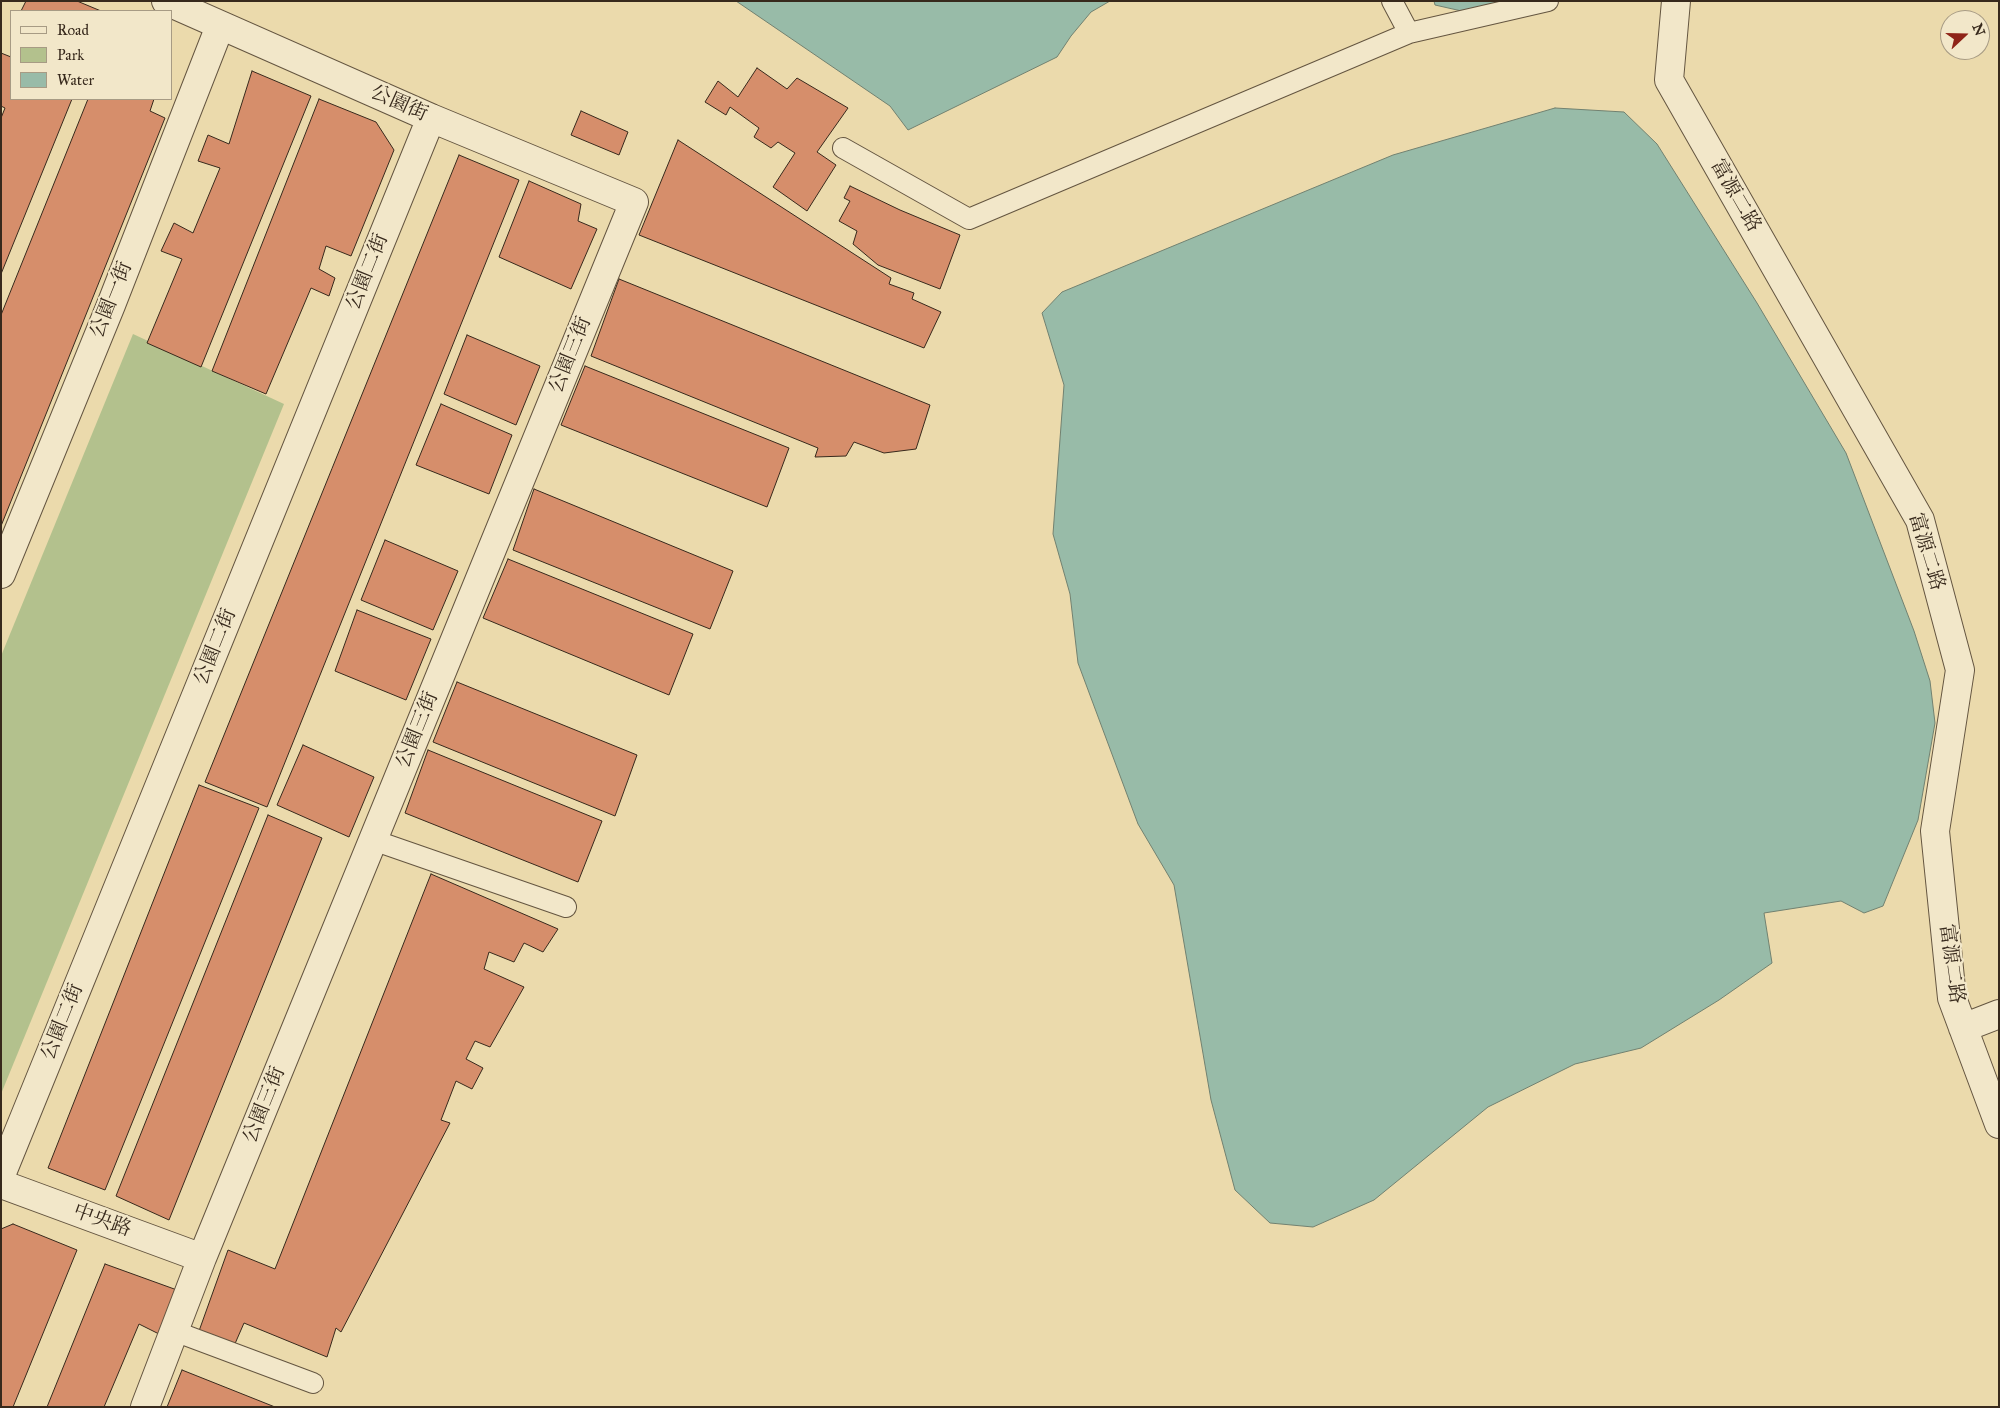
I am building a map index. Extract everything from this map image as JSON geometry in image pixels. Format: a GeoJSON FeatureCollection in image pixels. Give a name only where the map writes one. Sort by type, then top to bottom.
{"type":"FeatureCollection","features":[{"type":"Feature","properties":{"kind":"street","name":"公園街"},"geometry":{"type":"LineString","coordinates":[[166,1],[431,118],[634,202]]}},
{"type":"Feature","properties":{"kind":"street","name":"富源二路"},"geometry":{"type":"LineString","coordinates":[[1676,1],[1669,80],[1920,520],[1960,670],[1936,831],[1952,998],[1999,1124]]}},
{"type":"Feature","properties":{"kind":"street","name":"公園一街"},"geometry":{"type":"LineString","coordinates":[[1,574],[111,305],[220,26]]}},
{"type":"Feature","properties":{"kind":"street","name":"公園二街"},"geometry":{"type":"LineString","coordinates":[[1,1175],[431,118]]}},
{"type":"Feature","properties":{"kind":"street","name":"公園三街"},"geometry":{"type":"LineString","coordinates":[[145,1407],[202,1258],[634,202]]}},
{"type":"Feature","properties":{"kind":"street"},"geometry":{"type":"LineString","coordinates":[[1963,1028],[1999,1014]]}},
{"type":"Feature","properties":{"kind":"street","name":"中央路"},"geometry":{"type":"LineString","coordinates":[[1,1184],[202,1258]]}},
{"type":"Feature","properties":{"kind":"lane"},"geometry":{"type":"LineString","coordinates":[[1392,1],[1410,33]]}},
{"type":"Feature","properties":{"kind":"lane"},"geometry":{"type":"LineString","coordinates":[[843,148],[968,219],[1410,33],[1548,1]]}},
{"type":"Feature","properties":{"kind":"lane"},"geometry":{"type":"LineString","coordinates":[[373,840],[566,907]]}},
{"type":"Feature","properties":{"kind":"lane"},"geometry":{"type":"LineString","coordinates":[[174,1330],[313,1383]]}},
{"type":"Feature","properties":{"kind":"green space"},"geometry":{"type":"Polygon","coordinates":[[[133,334],[284,404],[1,1094],[1,656],[133,334]]]}},
{"type":"Feature","properties":{"kind":"water"},"geometry":{"type":"Polygon","coordinates":[[[736,1],[1110,1],[1091,12],[1057,57],[908,130],[890,106],[736,1]]]}},
{"type":"Feature","properties":{"kind":"water"},"geometry":{"type":"Polygon","coordinates":[[[1434,1],[1552,1],[1497,19],[1435,5],[1434,1]]]}},
{"type":"Feature","properties":{"kind":"water"},"geometry":{"type":"Polygon","coordinates":[[[1555,108],[1624,112],[1657,144],[1757,303],[1846,453],[1914,631],[1930,681],[1935,723],[1918,820],[1883,906],[1864,913],[1841,901],[1764,913],[1772,963],[1719,1000],[1641,1048],[1575,1064],[1488,1107],[1374,1200],[1313,1227],[1270,1223],[1235,1190],[1211,1100],[1174,885],[1138,824],[1078,663],[1070,594],[1053,534],[1064,385],[1042,313],[1062,292],[1393,155],[1555,108]]]}},
{"type":"Feature","properties":{"kind":"building"},"geometry":{"type":"Polygon","coordinates":[[[26,1],[77,1],[99,10],[22,10],[26,1]]]}},
{"type":"Feature","properties":{"kind":"building"},"geometry":{"type":"Polygon","coordinates":[[[1,53],[10,57],[10,100],[72,100],[1,274],[1,118],[5,108],[1,106],[1,53]]]}},
{"type":"Feature","properties":{"kind":"building"},"geometry":{"type":"Polygon","coordinates":[[[757,68],[787,89],[797,78],[848,108],[817,152],[836,165],[807,211],[773,187],[795,153],[778,142],[771,148],[754,137],[759,128],[730,107],[726,115],[705,102],[718,81],[738,97],[757,68]]]}},
{"type":"Feature","properties":{"kind":"building"},"geometry":{"type":"Polygon","coordinates":[[[252,71],[311,96],[201,367],[147,343],[182,259],[161,251],[174,223],[193,233],[220,168],[198,161],[208,135],[229,144],[252,71]]]}},
{"type":"Feature","properties":{"kind":"building"},"geometry":{"type":"Polygon","coordinates":[[[319,99],[376,122],[394,150],[351,256],[326,246],[319,269],[335,278],[329,296],[311,288],[266,394],[212,371],[319,99]]]}},
{"type":"Feature","properties":{"kind":"building"},"geometry":{"type":"Polygon","coordinates":[[[88,100],[154,100],[150,111],[165,118],[1,526],[1,315],[88,100]]]}},
{"type":"Feature","properties":{"kind":"building"},"geometry":{"type":"Polygon","coordinates":[[[581,111],[628,132],[619,155],[571,135],[581,111]]]}},
{"type":"Feature","properties":{"kind":"building"},"geometry":{"type":"Polygon","coordinates":[[[678,140],[891,278],[889,284],[914,293],[912,299],[941,312],[924,348],[639,235],[678,140]]]}},
{"type":"Feature","properties":{"kind":"building"},"geometry":{"type":"Polygon","coordinates":[[[459,155],[519,180],[267,807],[205,782],[459,155]]]}},
{"type":"Feature","properties":{"kind":"building"},"geometry":{"type":"Polygon","coordinates":[[[529,181],[581,204],[578,221],[597,229],[571,289],[499,257],[529,181]]]}},
{"type":"Feature","properties":{"kind":"building"},"geometry":{"type":"Polygon","coordinates":[[[850,186],[900,210],[960,235],[940,289],[878,265],[853,244],[857,231],[839,221],[850,201],[844,198],[850,186]]]}},
{"type":"Feature","properties":{"kind":"building"},"geometry":{"type":"Polygon","coordinates":[[[619,279],[930,405],[916,449],[884,453],[854,442],[846,456],[815,457],[818,448],[591,356],[619,279]]]}},
{"type":"Feature","properties":{"kind":"building"},"geometry":{"type":"Polygon","coordinates":[[[467,335],[540,366],[516,425],[444,394],[467,335]]]}},
{"type":"Feature","properties":{"kind":"building"},"geometry":{"type":"Polygon","coordinates":[[[585,366],[789,448],[767,507],[561,425],[585,366]]]}},
{"type":"Feature","properties":{"kind":"building"},"geometry":{"type":"Polygon","coordinates":[[[441,404],[512,435],[489,494],[416,465],[441,404]]]}},
{"type":"Feature","properties":{"kind":"building"},"geometry":{"type":"Polygon","coordinates":[[[534,489],[733,571],[710,629],[513,550],[534,489]]]}},
{"type":"Feature","properties":{"kind":"building"},"geometry":{"type":"Polygon","coordinates":[[[385,540],[458,571],[433,630],[361,600],[385,540]]]}},
{"type":"Feature","properties":{"kind":"building"},"geometry":{"type":"Polygon","coordinates":[[[508,559],[693,634],[669,695],[483,618],[508,559]]]}},
{"type":"Feature","properties":{"kind":"building"},"geometry":{"type":"Polygon","coordinates":[[[357,610],[431,639],[406,700],[335,671],[357,610]]]}},
{"type":"Feature","properties":{"kind":"building"},"geometry":{"type":"Polygon","coordinates":[[[457,682],[637,755],[615,816],[433,742],[457,682]]]}},
{"type":"Feature","properties":{"kind":"building"},"geometry":{"type":"Polygon","coordinates":[[[303,745],[374,777],[349,837],[277,805],[303,745]]]}},
{"type":"Feature","properties":{"kind":"building"},"geometry":{"type":"Polygon","coordinates":[[[428,750],[602,821],[578,882],[405,813],[428,750]]]}},
{"type":"Feature","properties":{"kind":"building"},"geometry":{"type":"Polygon","coordinates":[[[199,785],[259,808],[105,1190],[48,1168],[199,785]]]}},
{"type":"Feature","properties":{"kind":"building"},"geometry":{"type":"Polygon","coordinates":[[[268,815],[322,838],[169,1220],[116,1196],[268,815]]]}},
{"type":"Feature","properties":{"kind":"building"},"geometry":{"type":"Polygon","coordinates":[[[431,874],[558,929],[543,952],[524,943],[514,962],[489,952],[484,969],[524,987],[490,1047],[475,1041],[466,1059],[483,1068],[472,1089],[456,1081],[441,1120],[450,1123],[341,1332],[336,1328],[327,1357],[244,1323],[234,1346],[199,1331],[228,1250],[275,1269],[431,874]]]}},
{"type":"Feature","properties":{"kind":"building"},"geometry":{"type":"Polygon","coordinates":[[[13,1224],[77,1250],[13,1407],[1,1407],[1,1229],[13,1224]]]}},
{"type":"Feature","properties":{"kind":"building"},"geometry":{"type":"Polygon","coordinates":[[[105,1264],[177,1290],[161,1335],[139,1324],[104,1407],[47,1407],[105,1264]]]}},
{"type":"Feature","properties":{"kind":"building"},"geometry":{"type":"Polygon","coordinates":[[[182,1370],[275,1407],[167,1407],[182,1370]]]}}]}
